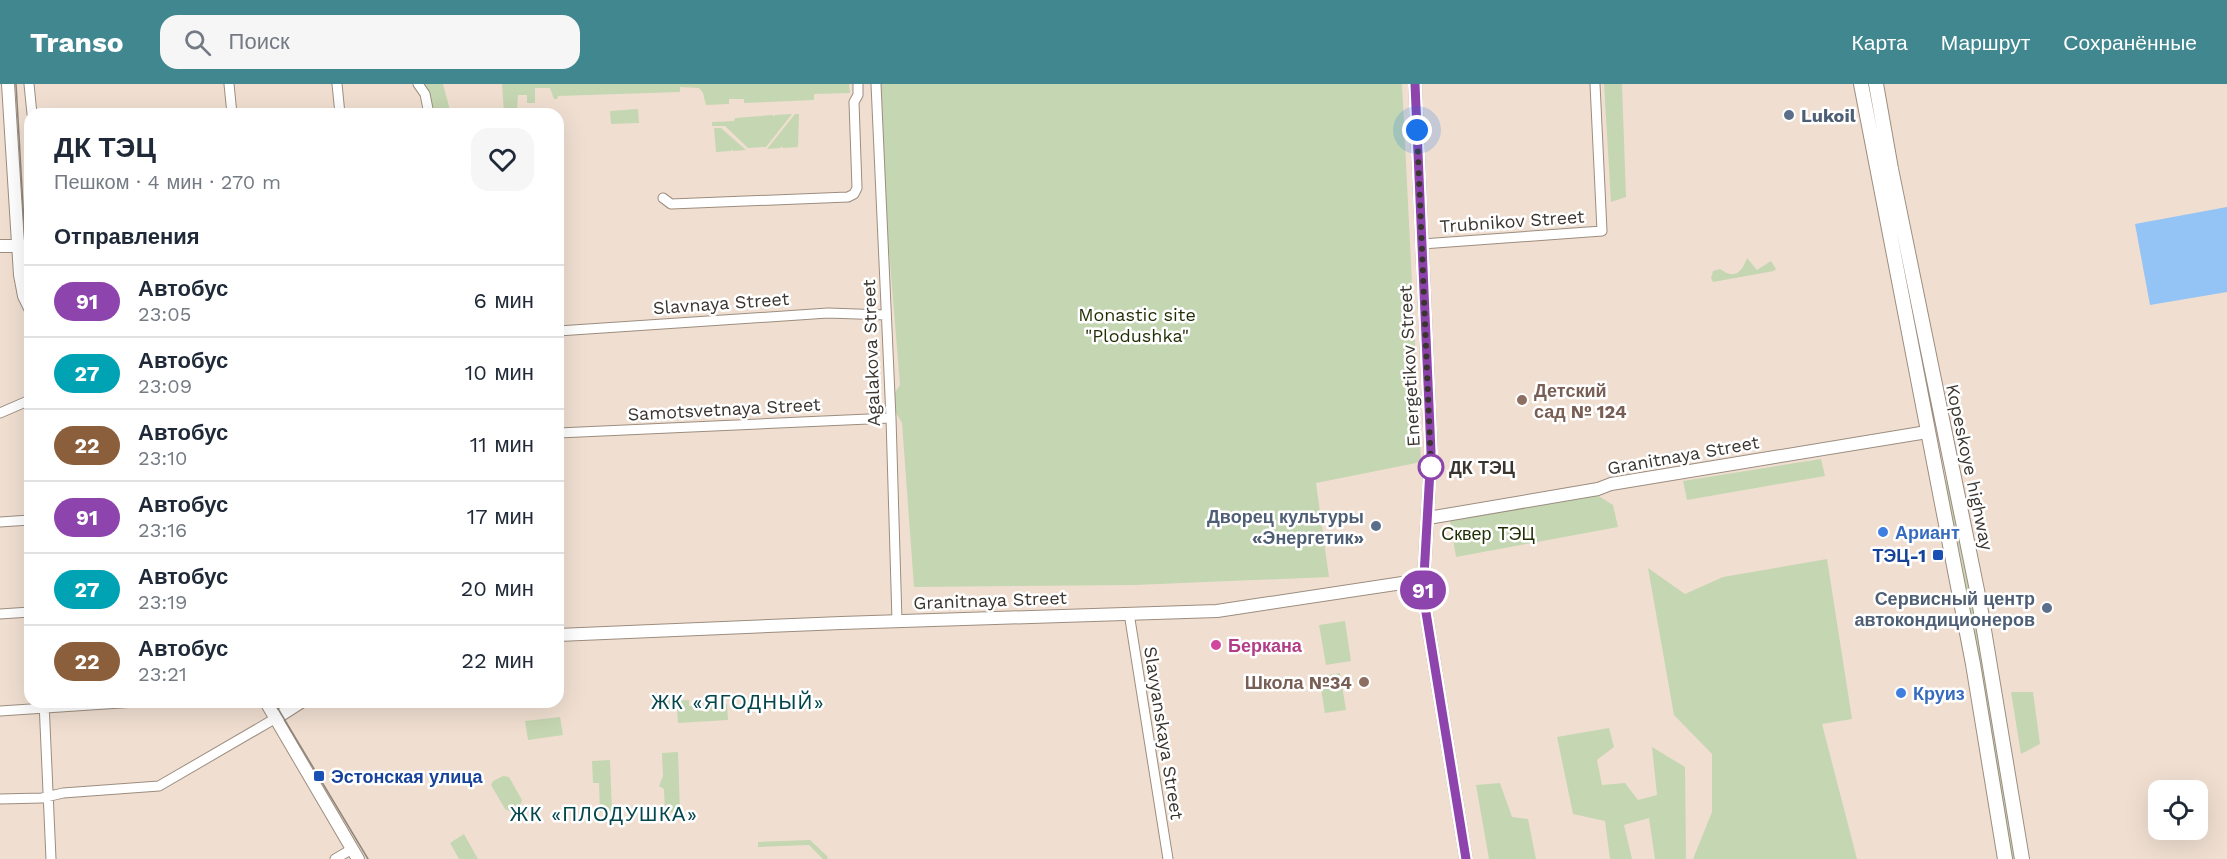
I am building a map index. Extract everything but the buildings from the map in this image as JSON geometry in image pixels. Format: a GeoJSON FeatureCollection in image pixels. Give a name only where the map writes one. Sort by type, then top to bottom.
{"type":"FeatureCollection","features":[{"type":"Feature","properties":{"kind":"main road","name":"Kopeskoye highway"},"geometry":{"type":"LineString","coordinates":[[1861,84],[1972,664],[2005,859]]}},
{"type":"Feature","properties":{"kind":"main road","name":"Kopeskoye highway"},"geometry":{"type":"LineString","coordinates":[[1876,84],[1891,169],[1979,600],[2022,859]]}},
{"type":"Feature","properties":{"kind":"main road","name":"Granitnaya Street"},"geometry":{"type":"LineString","coordinates":[[1927,432],[1944,429]]}},
{"type":"Feature","properties":{"kind":"street"},"geometry":{"type":"LineString","coordinates":[[8,84],[6,140],[21,282],[24,291]]}},
{"type":"Feature","properties":{"kind":"street"},"geometry":{"type":"LineString","coordinates":[[29,84],[31,108]]}},
{"type":"Feature","properties":{"kind":"street"},"geometry":{"type":"LineString","coordinates":[[229,84],[231,108]]}},
{"type":"Feature","properties":{"kind":"street"},"geometry":{"type":"LineString","coordinates":[[338,84],[340,108]]}},
{"type":"Feature","properties":{"kind":"street"},"geometry":{"type":"LineString","coordinates":[[418,84],[425,94],[428,108]]}},
{"type":"Feature","properties":{"kind":"street"},"geometry":{"type":"LineString","coordinates":[[663,198],[671,204],[837,197],[854,194],[857,188],[854,102],[858,95],[858,84]]}},
{"type":"Feature","properties":{"kind":"street","name":"Agalakova Street"},"geometry":{"type":"LineString","coordinates":[[876,84],[891,418],[897,621]]}},
{"type":"Feature","properties":{"kind":"street","name":"Energetikov Street"},"geometry":{"type":"LineString","coordinates":[[1415,84],[1431,452],[1422,580],[1466,859]]}},
{"type":"Feature","properties":{"kind":"street","name":"Trubnikov Street"},"geometry":{"type":"LineString","coordinates":[[1422,244],[1602,231],[1595,84]]}},
{"type":"Feature","properties":{"kind":"street"},"geometry":{"type":"LineString","coordinates":[[0,246],[24,244]]}},
{"type":"Feature","properties":{"kind":"street","name":"Slavnaya Street"},"geometry":{"type":"LineString","coordinates":[[564,331],[828,313],[886,315]]}},
{"type":"Feature","properties":{"kind":"street"},"geometry":{"type":"LineString","coordinates":[[0,413],[24,403]]}},
{"type":"Feature","properties":{"kind":"street","name":"Samotsvetnaya Street"},"geometry":{"type":"LineString","coordinates":[[564,433],[891,418]]}},
{"type":"Feature","properties":{"kind":"street","name":"Granitnaya Street"},"geometry":{"type":"LineString","coordinates":[[1428,518],[1927,432]]}},
{"type":"Feature","properties":{"kind":"street"},"geometry":{"type":"LineString","coordinates":[[0,522],[24,520]]}},
{"type":"Feature","properties":{"kind":"street","name":"Granitnaya Street"},"geometry":{"type":"LineString","coordinates":[[564,636],[1217,610],[1422,580]]}},
{"type":"Feature","properties":{"kind":"street"},"geometry":{"type":"LineString","coordinates":[[0,614],[24,612]]}},
{"type":"Feature","properties":{"kind":"street","name":"Slavyanskaya Street"},"geometry":{"type":"LineString","coordinates":[[1129,613],[1168,859]]}},
{"type":"Feature","properties":{"kind":"street"},"geometry":{"type":"LineString","coordinates":[[0,711],[24,708]]}},
{"type":"Feature","properties":{"kind":"street"},"geometry":{"type":"LineString","coordinates":[[44,708],[51,859]]}},
{"type":"Feature","properties":{"kind":"street"},"geometry":{"type":"LineString","coordinates":[[270,708],[355,854],[335,859]]}},
{"type":"Feature","properties":{"kind":"street"},"geometry":{"type":"LineString","coordinates":[[0,800],[159,786],[292,708]]}},
{"type":"Feature","properties":{"kind":"green space"},"geometry":{"type":"Polygon","coordinates":[[[422,84],[443,84],[449,108],[431,108],[422,84]]]}},
{"type":"Feature","properties":{"kind":"green space"},"geometry":{"type":"Polygon","coordinates":[[[502,84],[849,84],[850,93],[814,94],[814,100],[744,103],[744,99],[729,99],[729,104],[706,105],[699,88],[680,87],[680,92],[558,96],[554,99],[550,88],[535,88],[535,103],[527,103],[527,95],[518,95],[517,108],[504,108],[502,84]]]}},
{"type":"Feature","properties":{"kind":"green space","name":"Monastic site \"Plodushka\""},"geometry":{"type":"Polygon","coordinates":[[[879,84],[1402,84],[1421,462],[1316,483],[1329,577],[1135,585],[914,587],[902,423],[895,411],[893,395],[900,385],[887,226],[879,84]]]}},
{"type":"Feature","properties":{"kind":"green space"},"geometry":{"type":"Polygon","coordinates":[[[1604,84],[1622,84],[1626,197],[1611,202],[1604,84]]]}},
{"type":"Feature","properties":{"kind":"green space"},"geometry":{"type":"Polygon","coordinates":[[[638,109],[639,123],[611,124],[610,111],[638,109]]]}},
{"type":"Feature","properties":{"kind":"green space"},"geometry":{"type":"Polygon","coordinates":[[[792,114],[766,147],[748,148],[725,126],[712,126],[712,122],[734,121],[735,118],[792,114]]]}},
{"type":"Feature","properties":{"kind":"green space"},"geometry":{"type":"Polygon","coordinates":[[[795,114],[799,114],[798,147],[783,148],[781,146],[781,148],[767,149],[795,114]]]}},
{"type":"Feature","properties":{"kind":"green space"},"geometry":{"type":"Polygon","coordinates":[[[714,128],[721,128],[746,150],[733,151],[732,149],[716,152],[714,128]]]}},
{"type":"Feature","properties":{"kind":"green space"},"geometry":{"type":"Polygon","coordinates":[[[1747,258],[1757,270],[1771,261],[1776,269],[1713,282],[1711,278],[1713,271],[1720,269],[1730,274],[1737,273],[1747,258]]]}},
{"type":"Feature","properties":{"kind":"green space"},"geometry":{"type":"Polygon","coordinates":[[[1821,459],[1825,476],[1687,500],[1683,481],[1821,459]]]}},
{"type":"Feature","properties":{"kind":"green space"},"geometry":{"type":"Polygon","coordinates":[[[1945,481],[1947,481],[1965,562],[2014,859],[2011,859],[1962,563],[1945,481]]]}},
{"type":"Feature","properties":{"kind":"green space","name":"Сквер ТЭЦ"},"geometry":{"type":"Polygon","coordinates":[[[1597,495],[1613,505],[1618,527],[1456,557],[1450,521],[1597,495]]]}},
{"type":"Feature","properties":{"kind":"green space"},"geometry":{"type":"Polygon","coordinates":[[[1827,559],[1852,719],[1822,724],[1857,859],[1693,859],[1712,812],[1712,754],[1674,715],[1648,568],[1685,594],[1723,577],[1827,559]]]}},
{"type":"Feature","properties":{"kind":"green space"},"geometry":{"type":"Polygon","coordinates":[[[1345,621],[1351,661],[1326,665],[1319,625],[1345,621]]]}},
{"type":"Feature","properties":{"kind":"green space"},"geometry":{"type":"Polygon","coordinates":[[[1340,673],[1346,710],[1325,713],[1319,677],[1340,673]]]}},
{"type":"Feature","properties":{"kind":"green space"},"geometry":{"type":"Polygon","coordinates":[[[2011,692],[2033,692],[2040,744],[2021,754],[2011,692]]]}},
{"type":"Feature","properties":{"kind":"green space"},"geometry":{"type":"Polygon","coordinates":[[[689,700],[689,706],[727,704],[728,720],[678,723],[677,708],[655,709],[655,702],[689,700]]]}},
{"type":"Feature","properties":{"kind":"green space"},"geometry":{"type":"Polygon","coordinates":[[[560,717],[563,735],[528,740],[525,721],[560,717]]]}},
{"type":"Feature","properties":{"kind":"green space"},"geometry":{"type":"Polygon","coordinates":[[[1609,728],[1614,747],[1597,760],[1602,785],[1625,783],[1638,800],[1657,795],[1652,747],[1685,767],[1686,859],[1655,859],[1649,818],[1624,825],[1632,859],[1610,859],[1605,821],[1573,814],[1557,737],[1609,728]]]}},
{"type":"Feature","properties":{"kind":"green space"},"geometry":{"type":"Polygon","coordinates":[[[678,752],[680,812],[665,813],[664,789],[659,786],[663,776],[662,753],[678,752]]]}},
{"type":"Feature","properties":{"kind":"green space"},"geometry":{"type":"Polygon","coordinates":[[[610,760],[612,811],[600,812],[599,783],[593,783],[592,761],[610,760]]]}},
{"type":"Feature","properties":{"kind":"green space"},"geometry":{"type":"Polygon","coordinates":[[[503,776],[509,777],[522,800],[520,806],[509,811],[505,809],[491,785],[493,781],[503,776]]]}},
{"type":"Feature","properties":{"kind":"green space"},"geometry":{"type":"Polygon","coordinates":[[[1500,783],[1512,817],[1528,819],[1536,859],[1489,859],[1476,785],[1500,783]]]}},
{"type":"Feature","properties":{"kind":"green space"},"geometry":{"type":"Polygon","coordinates":[[[464,834],[478,859],[459,859],[450,843],[464,834]]]}},
{"type":"Feature","properties":{"kind":"green space"},"geometry":{"type":"Polygon","coordinates":[[[810,840],[828,859],[823,859],[809,845],[758,847],[758,842],[810,840]]]}},
{"type":"Feature","properties":{"kind":"water"},"geometry":{"type":"Polygon","coordinates":[[[2227,207],[2227,292],[2150,305],[2135,224],[2227,207]]]}},
{"type":"Feature","properties":{"kind":"tram line"},"geometry":{"type":"LineString","coordinates":[[16,84],[24,223]]}},
{"type":"Feature","properties":{"kind":"tram line"},"geometry":{"type":"LineString","coordinates":[[278,708],[368,859]]}},
{"type":"Feature","properties":{"kind":"bus line","name":"91"},"geometry":{"type":"LineString","coordinates":[[1415,84],[1431,452],[1422,580],[1466,859]]}},
{"type":"Feature","properties":{"kind":"place","name":"Lukoil"},"geometry":{"type":"Point","coordinates":[1789,115]}},
{"type":"Feature","properties":{"kind":"place","name":"Детский сад № 124"},"geometry":{"type":"Point","coordinates":[1522,400]}},
{"type":"Feature","properties":{"kind":"place","name":"ДК ТЭЦ"},"geometry":{"type":"Point","coordinates":[1431,467]}},
{"type":"Feature","properties":{"kind":"place","name":"Дворец культуры «Энергетик»"},"geometry":{"type":"Point","coordinates":[1376,526]}},
{"type":"Feature","properties":{"kind":"place","name":"Ариант"},"geometry":{"type":"Point","coordinates":[1883,532]}},
{"type":"Feature","properties":{"kind":"place","name":"ТЭЦ-1"},"geometry":{"type":"Point","coordinates":[1938,555]}},
{"type":"Feature","properties":{"kind":"place","name":"Сервисный центр автокондиционеров"},"geometry":{"type":"Point","coordinates":[2047,608]}},
{"type":"Feature","properties":{"kind":"place","name":"Беркана"},"geometry":{"type":"Point","coordinates":[1216,645]}},
{"type":"Feature","properties":{"kind":"place","name":"Школа №34"},"geometry":{"type":"Point","coordinates":[1364,682]}},
{"type":"Feature","properties":{"kind":"place","name":"Круиз"},"geometry":{"type":"Point","coordinates":[1901,693]}},
{"type":"Feature","properties":{"kind":"place","name":"Эстонская улица"},"geometry":{"type":"Point","coordinates":[319,776]}},
{"type":"Feature","properties":{"kind":"district","name":"ЖК «ЯГОДНЫЙ»"},"geometry":{"type":"Point","coordinates":[738,702]}},
{"type":"Feature","properties":{"kind":"district","name":"ЖК «ПЛОДУШКА»"},"geometry":{"type":"Point","coordinates":[604,814]}},
{"type":"Feature","properties":{"kind":"route"},"geometry":{"type":"LineString","coordinates":[[1417,130],[1431,467]]}}]}
